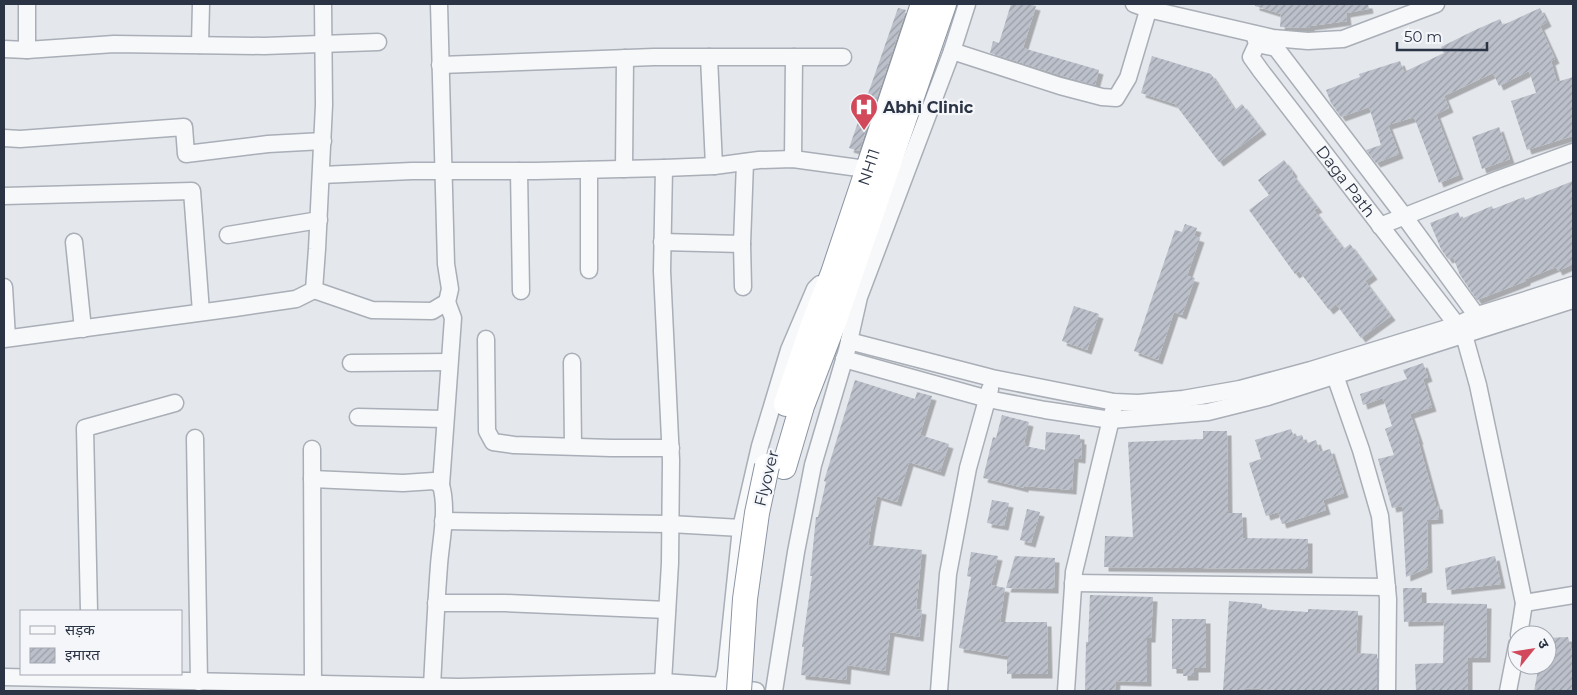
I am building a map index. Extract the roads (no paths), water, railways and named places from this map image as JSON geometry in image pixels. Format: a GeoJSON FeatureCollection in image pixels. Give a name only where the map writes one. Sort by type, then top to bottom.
{"type":"FeatureCollection","features":[{"type":"Feature","properties":{"kind":"highway","name":"NH11"},"geometry":{"type":"LineString","coordinates":[[846,284],[866,169],[923,4]]}},
{"type":"Feature","properties":{"kind":"highway"},"geometry":{"type":"LineString","coordinates":[[846,284],[944,4]]}},
{"type":"Feature","properties":{"kind":"highway","name":"Flyover"},"geometry":{"type":"LineString","coordinates":[[731,688],[757,513],[802,406],[833,325],[846,284]]}},
{"type":"Feature","properties":{"kind":"highway","name":"Flyover"},"geometry":{"type":"LineString","coordinates":[[755,691],[760,599],[772,514],[776,466]]}},
{"type":"Feature","properties":{"kind":"street"},"geometry":{"type":"LineString","coordinates":[[27,4],[27,50]]}},
{"type":"Feature","properties":{"kind":"street"},"geometry":{"type":"LineString","coordinates":[[200,44],[201,4]]}},
{"type":"Feature","properties":{"kind":"street"},"geometry":{"type":"LineString","coordinates":[[314,290],[323,141],[324,4]]}},
{"type":"Feature","properties":{"kind":"street"},"geometry":{"type":"LineString","coordinates":[[432,687],[436,603],[443,521],[444,493],[441,485],[453,318],[447,302],[450,290],[446,264],[438,4]]}},
{"type":"Feature","properties":{"kind":"street"},"geometry":{"type":"LineString","coordinates":[[774,691],[796,552],[813,465],[849,341],[846,284],[952,51],[967,4]]}},
{"type":"Feature","properties":{"kind":"street"},"geometry":{"type":"LineString","coordinates":[[1255,39],[1273,38],[1308,41],[1343,39],[1415,8],[1436,4]]}},
{"type":"Feature","properties":{"kind":"street"},"geometry":{"type":"LineString","coordinates":[[952,51],[1060,86],[1102,97],[1116,98],[1128,78],[1144,5],[1255,39],[1276,48],[1404,216],[1481,322]]}},
{"type":"Feature","properties":{"kind":"street","name":"Daga Path"},"geometry":{"type":"LineString","coordinates":[[1255,39],[1251,57],[1461,330]]}},
{"type":"Feature","properties":{"kind":"street"},"geometry":{"type":"LineString","coordinates":[[4,50],[114,44],[264,46],[378,42]]}},
{"type":"Feature","properties":{"kind":"street"},"geometry":{"type":"LineString","coordinates":[[709,57],[714,166]]}},
{"type":"Feature","properties":{"kind":"street"},"geometry":{"type":"LineString","coordinates":[[793,159],[794,57]]}},
{"type":"Feature","properties":{"kind":"street"},"geometry":{"type":"LineString","coordinates":[[440,65],[625,58],[842,57]]}},
{"type":"Feature","properties":{"kind":"street"},"geometry":{"type":"LineString","coordinates":[[624,169],[625,58]]}},
{"type":"Feature","properties":{"kind":"street"},"geometry":{"type":"LineString","coordinates":[[4,138],[184,127],[186,154],[268,144],[323,141]]}},
{"type":"Feature","properties":{"kind":"street"},"geometry":{"type":"LineString","coordinates":[[1380,226],[1573,152]]}},
{"type":"Feature","properties":{"kind":"street"},"geometry":{"type":"LineString","coordinates":[[321,175],[443,171],[664,168],[793,159],[866,169]]}},
{"type":"Feature","properties":{"kind":"street"},"geometry":{"type":"LineString","coordinates":[[743,287],[742,244],[745,162]]}},
{"type":"Feature","properties":{"kind":"street"},"geometry":{"type":"LineString","coordinates":[[663,682],[670,524],[671,448],[662,271],[664,168]]}},
{"type":"Feature","properties":{"kind":"street"},"geometry":{"type":"LineString","coordinates":[[589,170],[589,270]]}},
{"type":"Feature","properties":{"kind":"street"},"geometry":{"type":"LineString","coordinates":[[519,171],[521,291]]}},
{"type":"Feature","properties":{"kind":"street"},"geometry":{"type":"LineString","coordinates":[[4,196],[192,191],[201,312]]}},
{"type":"Feature","properties":{"kind":"street"},"geometry":{"type":"LineString","coordinates":[[228,235],[319,220]]}},
{"type":"Feature","properties":{"kind":"street"},"geometry":{"type":"LineString","coordinates":[[74,242],[83,329]]}},
{"type":"Feature","properties":{"kind":"street"},"geometry":{"type":"LineString","coordinates":[[662,242],[742,244]]}},
{"type":"Feature","properties":{"kind":"street"},"geometry":{"type":"LineString","coordinates":[[731,688],[726,670],[741,528],[760,446],[789,350],[814,289],[846,284]]}},
{"type":"Feature","properties":{"kind":"street"},"geometry":{"type":"LineString","coordinates":[[849,341],[992,378],[1114,402],[1138,403],[1183,400],[1333,369],[1461,330],[1573,285]]}},
{"type":"Feature","properties":{"kind":"street"},"geometry":{"type":"LineString","coordinates":[[4,287],[5,338],[83,329],[296,298],[314,290],[372,310],[432,311],[447,302]]}},
{"type":"Feature","properties":{"kind":"street"},"geometry":{"type":"LineString","coordinates":[[1481,322],[1573,300]]}},
{"type":"Feature","properties":{"kind":"street"},"geometry":{"type":"LineString","coordinates":[[1461,330],[1478,385],[1524,603],[1521,625]]}},
{"type":"Feature","properties":{"kind":"street"},"geometry":{"type":"LineString","coordinates":[[486,339],[486,431],[493,442],[514,445],[671,448]]}},
{"type":"Feature","properties":{"kind":"street"},"geometry":{"type":"LineString","coordinates":[[844,359],[988,399],[1111,420],[1208,412],[1268,397],[1333,369]]}},
{"type":"Feature","properties":{"kind":"street"},"geometry":{"type":"LineString","coordinates":[[351,363],[449,362]]}},
{"type":"Feature","properties":{"kind":"street"},"geometry":{"type":"LineString","coordinates":[[572,362],[573,446]]}},
{"type":"Feature","properties":{"kind":"street"},"geometry":{"type":"LineString","coordinates":[[1333,369],[1361,450],[1380,516],[1388,599],[1387,691]]}},
{"type":"Feature","properties":{"kind":"street"},"geometry":{"type":"LineString","coordinates":[[939,691],[948,574],[968,468],[988,399],[992,378]]}},
{"type":"Feature","properties":{"kind":"street"},"geometry":{"type":"LineString","coordinates":[[1066,691],[1074,572],[1114,402]]}},
{"type":"Feature","properties":{"kind":"street"},"geometry":{"type":"LineString","coordinates":[[90,610],[85,428],[175,403]]}},
{"type":"Feature","properties":{"kind":"street"},"geometry":{"type":"LineString","coordinates":[[358,417],[446,419]]}},
{"type":"Feature","properties":{"kind":"street"},"geometry":{"type":"LineString","coordinates":[[195,438],[199,682]]}},
{"type":"Feature","properties":{"kind":"street"},"geometry":{"type":"LineString","coordinates":[[312,450],[313,685]]}},
{"type":"Feature","properties":{"kind":"street"},"geometry":{"type":"LineString","coordinates":[[312,478],[403,483],[434,481],[441,485]]}},
{"type":"Feature","properties":{"kind":"street"},"geometry":{"type":"LineString","coordinates":[[443,521],[670,524],[741,528]]}},
{"type":"Feature","properties":{"kind":"street"},"geometry":{"type":"LineString","coordinates":[[1073,583],[1387,587]]}},
{"type":"Feature","properties":{"kind":"street"},"geometry":{"type":"LineString","coordinates":[[1524,603],[1573,595]]}},
{"type":"Feature","properties":{"kind":"street"},"geometry":{"type":"LineString","coordinates":[[436,603],[504,603],[667,610]]}},
{"type":"Feature","properties":{"kind":"street"},"geometry":{"type":"LineString","coordinates":[[1508,691],[1511,675]]}},
{"type":"Feature","properties":{"kind":"street"},"geometry":{"type":"LineString","coordinates":[[4,677],[91,676],[199,682],[432,687],[663,682],[755,691]]}},
{"type":"Feature","properties":{"kind":"place","name":"Abhi Clinic"},"geometry":{"type":"Point","coordinates":[864,131]}}]}
